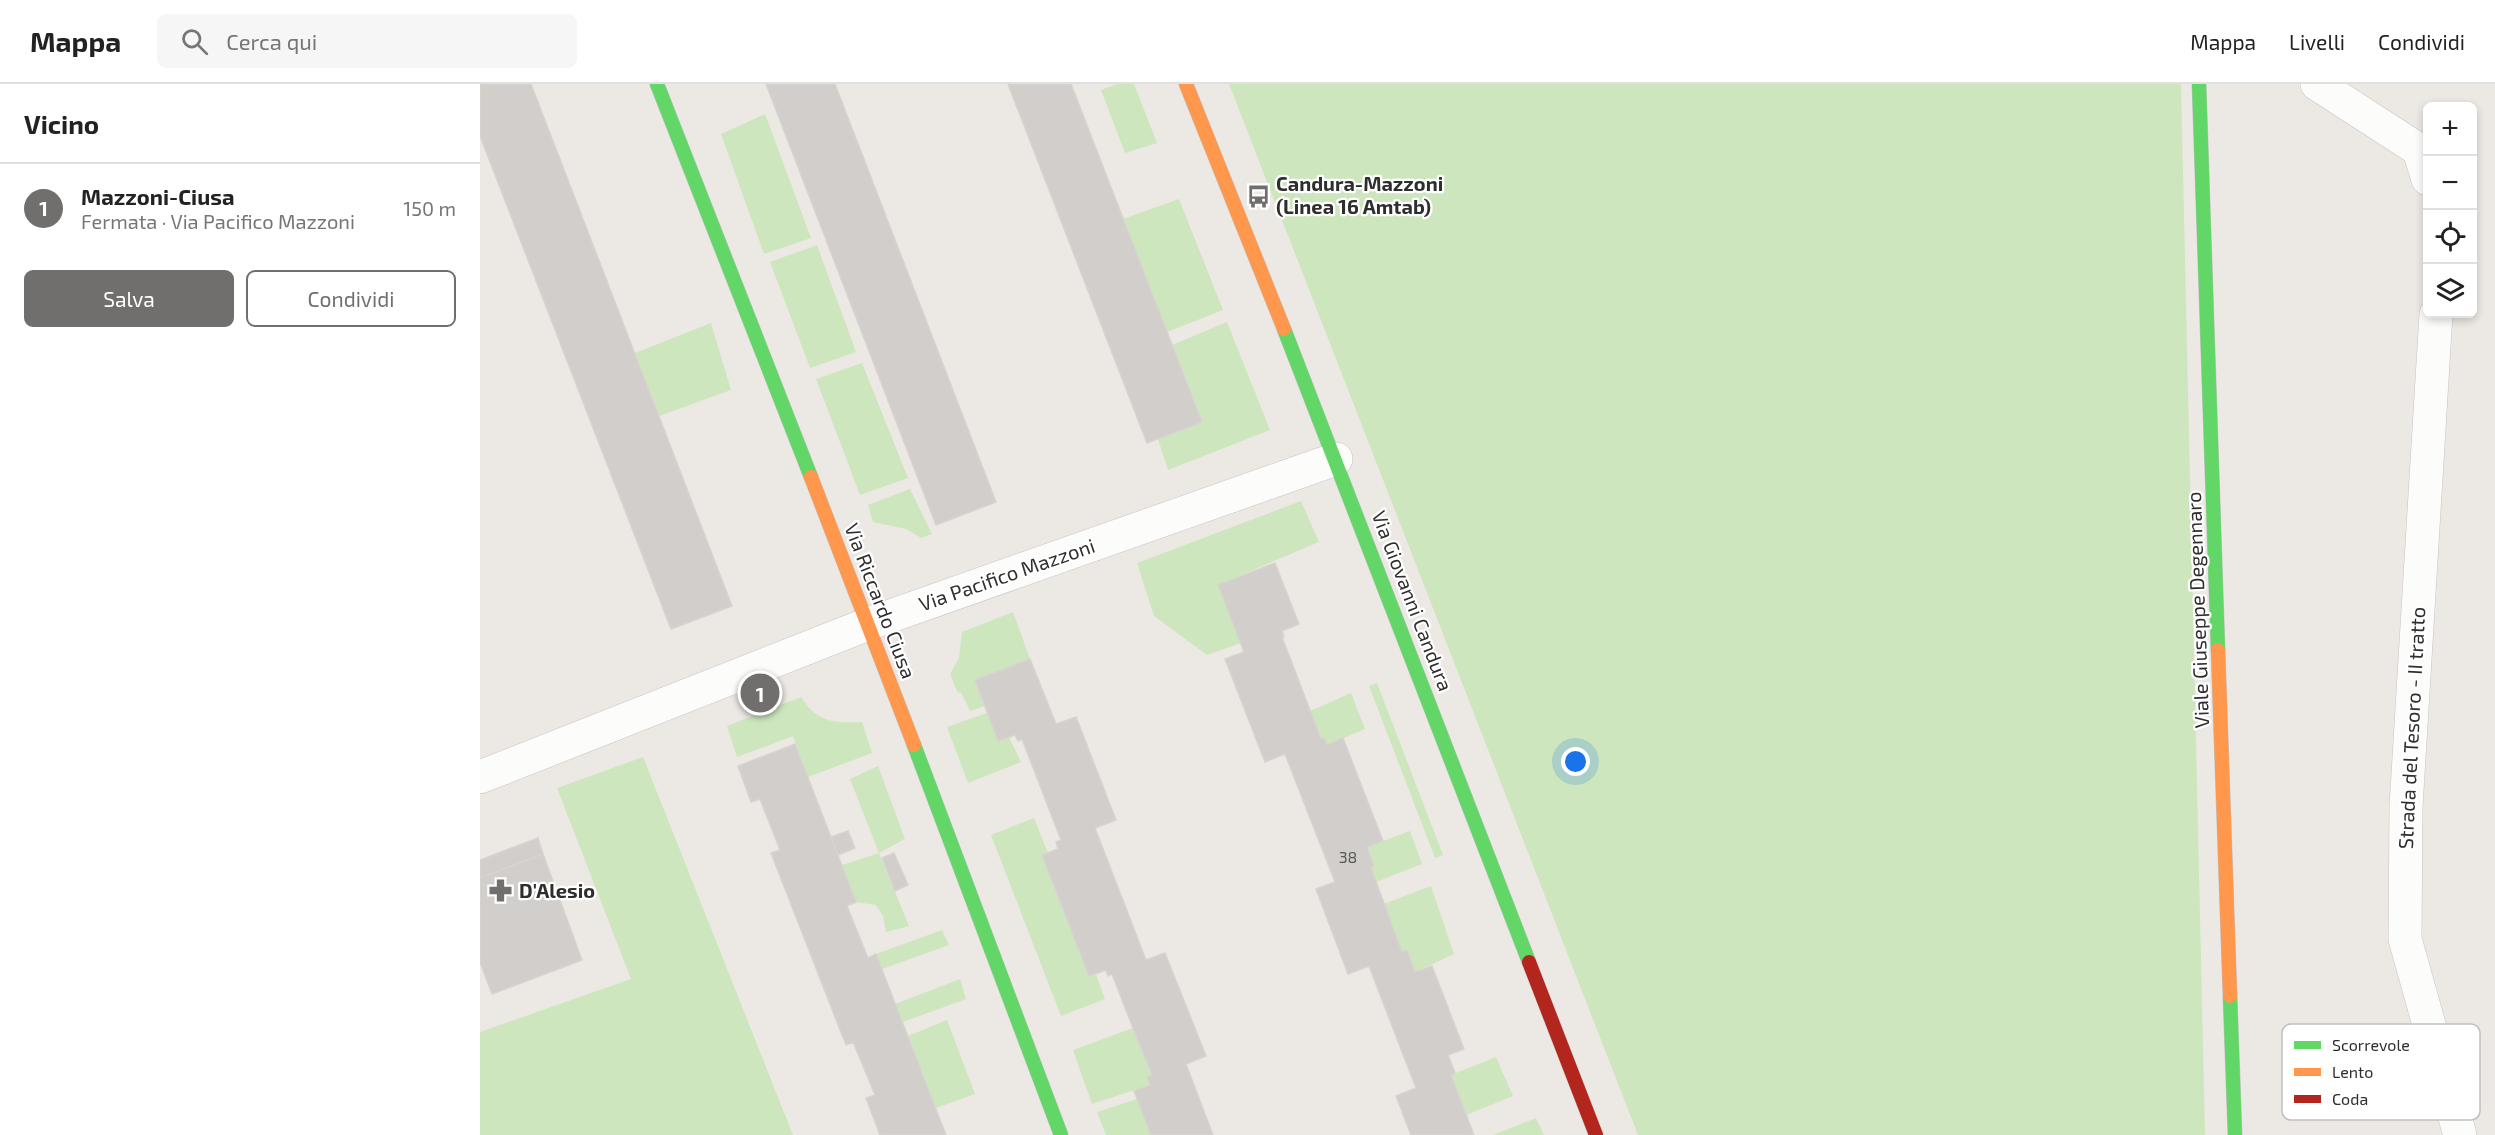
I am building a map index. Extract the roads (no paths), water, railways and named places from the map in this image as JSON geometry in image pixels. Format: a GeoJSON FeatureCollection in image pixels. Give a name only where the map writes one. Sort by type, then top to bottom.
{"type":"FeatureCollection","features":[{"type":"Feature","properties":{"kind":"street","name":"Via Riccardo Ciusa"},"geometry":{"type":"LineString","coordinates":[[657,84],[868,624],[1061,1135]]}},
{"type":"Feature","properties":{"kind":"street","name":"Via Giovanni Candura"},"geometry":{"type":"LineString","coordinates":[[1186,84],[1336,459],[1596,1135]]}},
{"type":"Feature","properties":{"kind":"street","name":"Viale Giuseppe Degennaro"},"geometry":{"type":"LineString","coordinates":[[2199,84],[2235,1135]]}},
{"type":"Feature","properties":{"kind":"street"},"geometry":{"type":"LineString","coordinates":[[2317,84],[2419,150],[2423,164]]}},
{"type":"Feature","properties":{"kind":"street","name":"Strada del Tesoro - II tratto"},"geometry":{"type":"LineString","coordinates":[[2429,1024],[2405,939],[2406,807],[2436,318]]}},
{"type":"Feature","properties":{"kind":"street","name":"Via Pacifico Mazzoni"},"geometry":{"type":"LineString","coordinates":[[480,777],[868,624],[1336,459]]}},
{"type":"Feature","properties":{"kind":"street","name":"Strada del Tesoro - II tratto"},"geometry":{"type":"LineString","coordinates":[[2456,1120],[2460,1135]]}},
{"type":"Feature","properties":{"kind":"place","name":"Candura-Mazzoni (Linea 16 Amtab)"},"geometry":{"type":"Point","coordinates":[1258,196]}},
{"type":"Feature","properties":{"kind":"place","name":"Mazzoni-Ciusa"},"geometry":{"type":"Point","coordinates":[760,693]}},
{"type":"Feature","properties":{"kind":"place","name":"D'Alesio"},"geometry":{"type":"Point","coordinates":[501,891]}}]}
